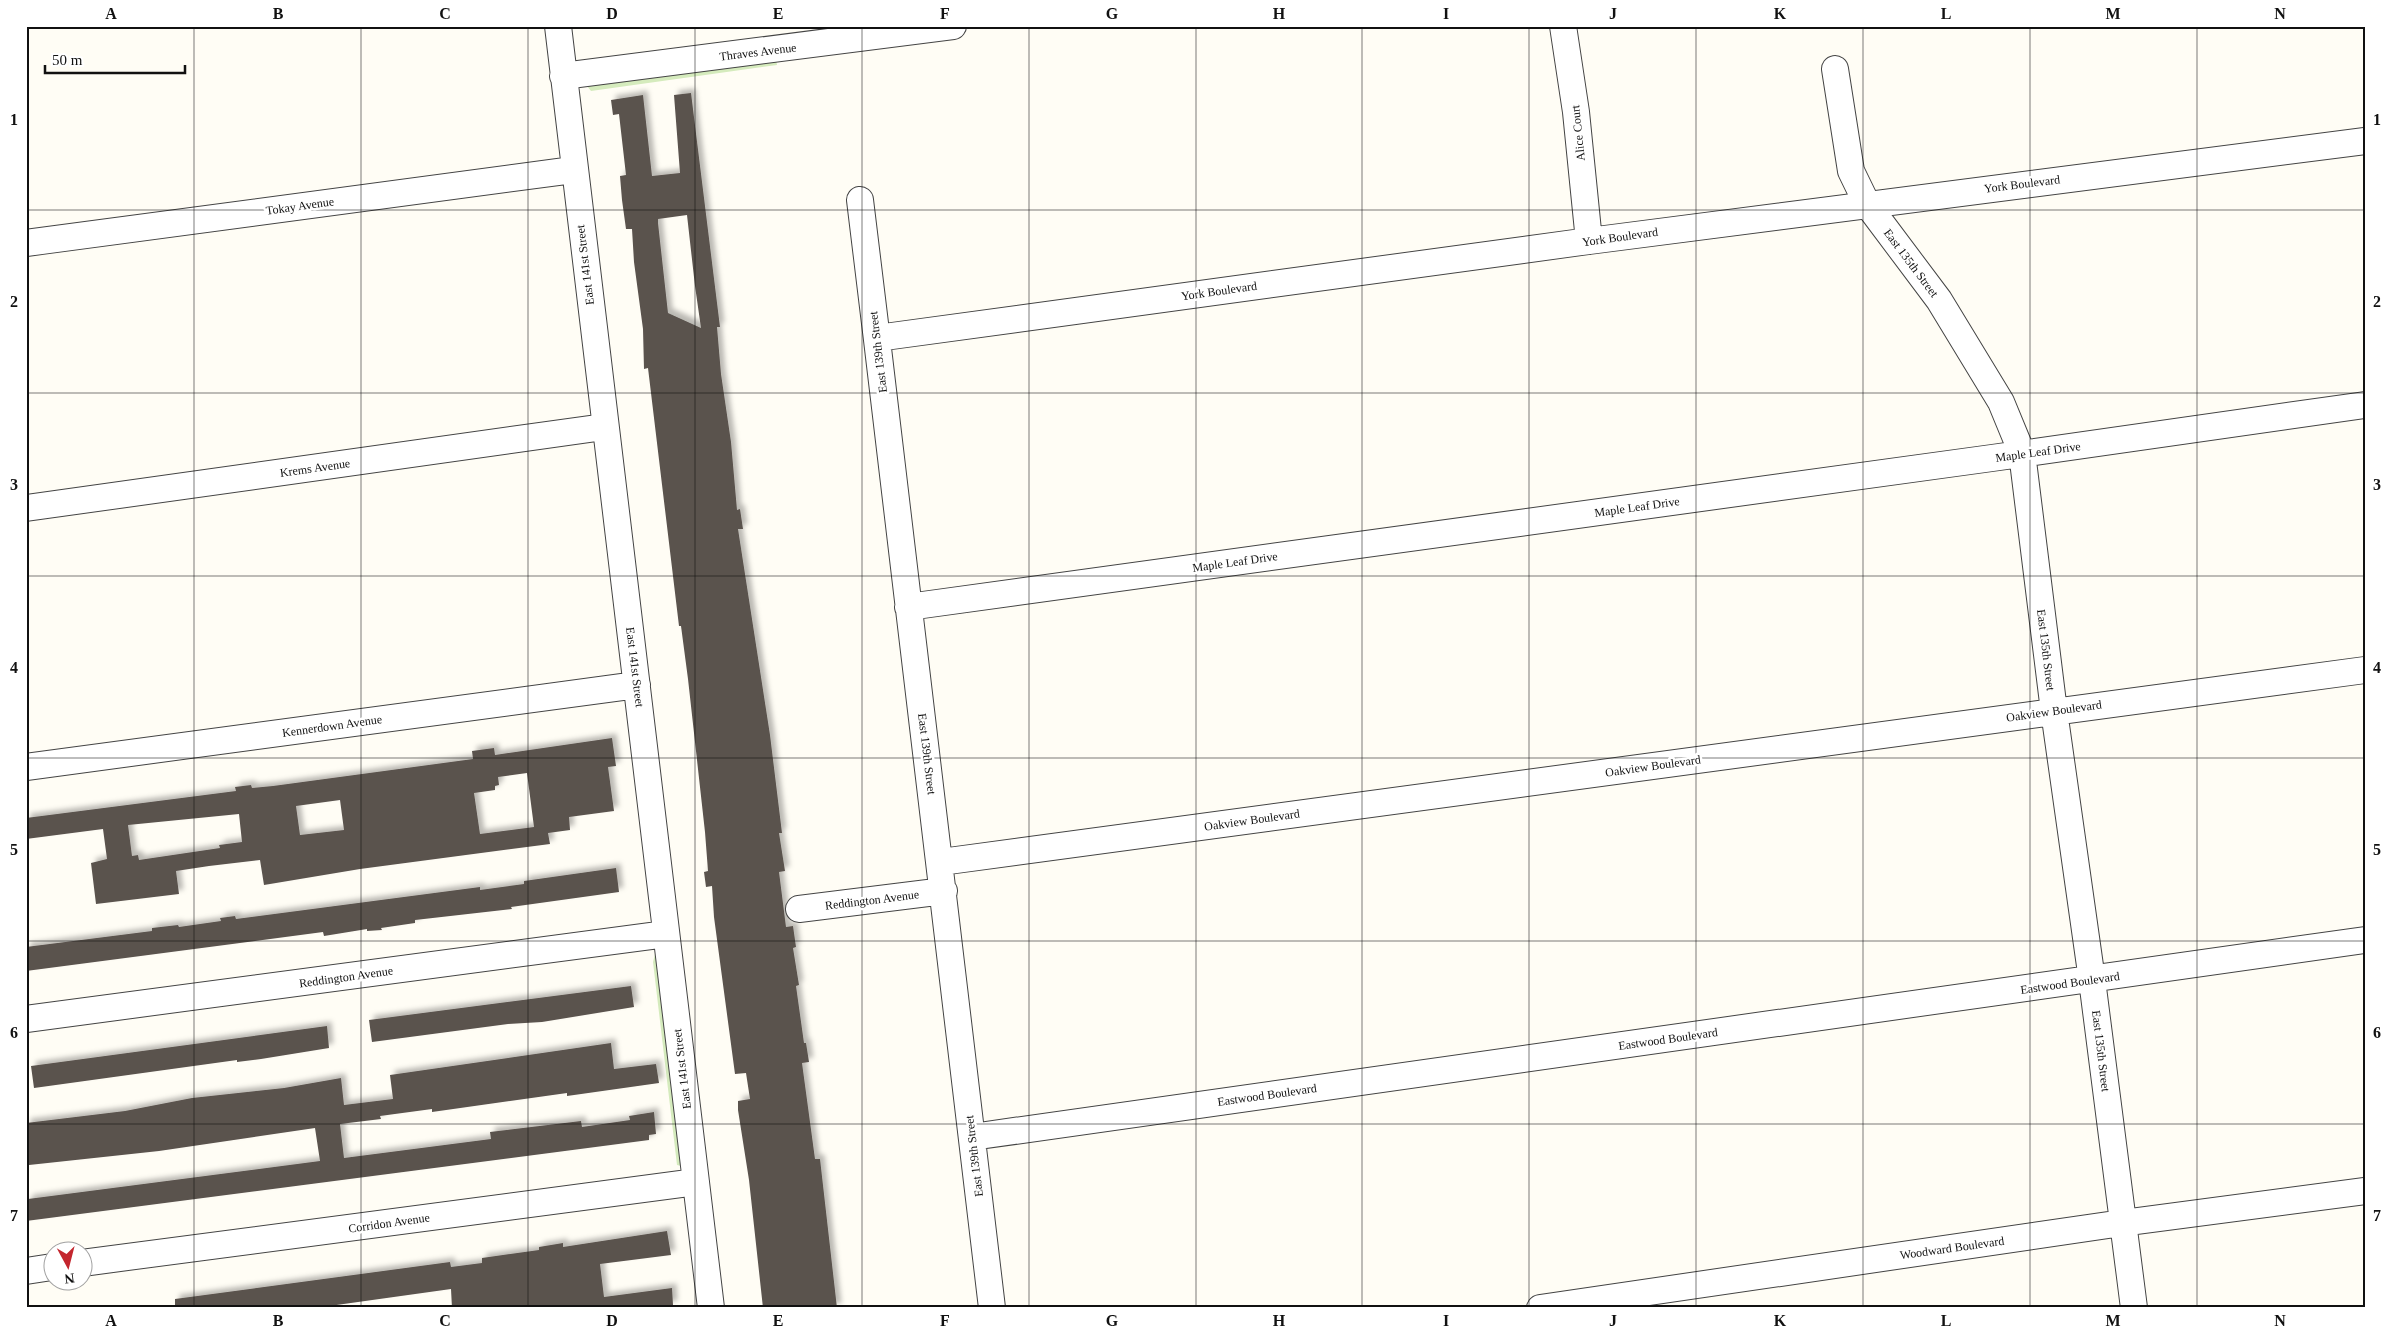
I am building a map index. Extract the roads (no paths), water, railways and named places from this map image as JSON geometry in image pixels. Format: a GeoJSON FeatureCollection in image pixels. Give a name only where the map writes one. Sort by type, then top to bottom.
{"type":"FeatureCollection","features":[{"type":"Feature","properties":{"kind":"street","name":"East 141st Street"},"geometry":{"type":"LineString","coordinates":[[558,26],[573,170],[637,685],[711,1308]]}},
{"type":"Feature","properties":{"kind":"street","name":"Thraves Avenue"},"geometry":{"type":"LineString","coordinates":[[563,76],[845,33],[953,26]]}},
{"type":"Feature","properties":{"kind":"street","name":"Alice Court"},"geometry":{"type":"LineString","coordinates":[[1563,26],[1576,112],[1589,241]]}},
{"type":"Feature","properties":{"kind":"street","name":"East 135th Street"},"geometry":{"type":"LineString","coordinates":[[1835,69],[1851,172],[1867,204],[1940,300],[2001,402],[2022,453],[2054,711],[2092,980],[2134,1308]]}},
{"type":"Feature","properties":{"kind":"street","name":"York Boulevard"},"geometry":{"type":"LineString","coordinates":[[877,338],[1867,204],[2365,141]]}},
{"type":"Feature","properties":{"kind":"street","name":"Tokay Avenue"},"geometry":{"type":"LineString","coordinates":[[26,243],[573,170]]}},
{"type":"Feature","properties":{"kind":"street","name":"East 139th Street"},"geometry":{"type":"LineString","coordinates":[[860,200],[908,607],[941,862],[992,1308]]}},
{"type":"Feature","properties":{"kind":"street","name":"Maple Leaf Drive"},"geometry":{"type":"LineString","coordinates":[[908,607],[2365,405]]}},
{"type":"Feature","properties":{"kind":"street","name":"Krems Avenue"},"geometry":{"type":"LineString","coordinates":[[26,508],[604,427]]}},
{"type":"Feature","properties":{"kind":"street","name":"Oakview Boulevard"},"geometry":{"type":"LineString","coordinates":[[941,862],[2365,670]]}},
{"type":"Feature","properties":{"kind":"street","name":"Kennerdown Avenue"},"geometry":{"type":"LineString","coordinates":[[26,767],[637,685]]}},
{"type":"Feature","properties":{"kind":"street","name":"Reddington Avenue"},"geometry":{"type":"LineString","coordinates":[[799,909],[944,891]]}},
{"type":"Feature","properties":{"kind":"street","name":"Reddington Avenue"},"geometry":{"type":"LineString","coordinates":[[26,1020],[666,934]]}},
{"type":"Feature","properties":{"kind":"street","name":"Eastwood Boulevard"},"geometry":{"type":"LineString","coordinates":[[972,1137],[2365,940]]}},
{"type":"Feature","properties":{"kind":"street","name":"Corridon Avenue"},"geometry":{"type":"LineString","coordinates":[[92,1262],[696,1182]]}},
{"type":"Feature","properties":{"kind":"street","name":"Woodward Boulevard"},"geometry":{"type":"LineString","coordinates":[[1540,1308],[2122,1223],[2365,1191]]}},
{"type":"Feature","properties":{"kind":"street"},"geometry":{"type":"LineString","coordinates":[[26,1271],[42,1269]]}}]}
